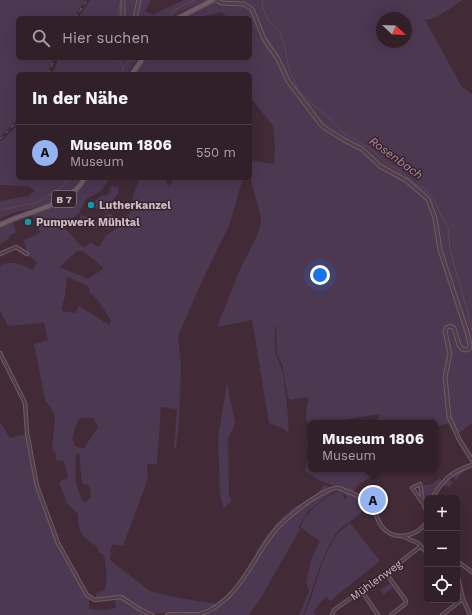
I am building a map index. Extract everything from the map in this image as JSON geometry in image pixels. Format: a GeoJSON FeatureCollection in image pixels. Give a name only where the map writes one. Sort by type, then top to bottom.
{"type":"FeatureCollection","features":[{"type":"Feature","properties":{"kind":"main road"},"geometry":{"type":"LineString","coordinates":[[182,16],[213,0]]}},
{"type":"Feature","properties":{"kind":"main road"},"geometry":{"type":"LineString","coordinates":[[133,72],[142,60]]}},
{"type":"Feature","properties":{"kind":"main road","name":"B 7"},"geometry":{"type":"LineString","coordinates":[[0,225],[13,218],[52,206],[68,197],[80,186],[84,180]]}},
{"type":"Feature","properties":{"kind":"street"},"geometry":{"type":"LineString","coordinates":[[123,0],[123,16]]}},
{"type":"Feature","properties":{"kind":"street"},"geometry":{"type":"LineString","coordinates":[[135,16],[139,0]]}},
{"type":"Feature","properties":{"kind":"street"},"geometry":{"type":"LineString","coordinates":[[216,0],[222,3],[244,4],[252,9],[264,39],[278,59],[288,81],[322,126],[342,139],[362,149],[386,170],[409,183],[423,194],[430,202],[437,229],[440,250],[470,345],[467,350],[462,349],[459,345],[454,328],[450,326],[446,328],[445,331],[450,354],[445,381],[449,417],[472,460]]}},
{"type":"Feature","properties":{"kind":"street"},"geometry":{"type":"LineString","coordinates":[[0,254],[16,247],[27,254]]}},
{"type":"Feature","properties":{"kind":"street"},"geometry":{"type":"LineString","coordinates":[[0,353],[25,403],[27,433],[37,486],[58,542],[87,595],[95,600],[118,596],[123,597],[141,610],[152,615]]}},
{"type":"Feature","properties":{"kind":"street"},"geometry":{"type":"LineString","coordinates":[[434,495],[447,477],[472,465]]}},
{"type":"Feature","properties":{"kind":"street"},"geometry":{"type":"LineString","coordinates":[[422,502],[422,491],[420,484],[412,488],[424,506]]}},
{"type":"Feature","properties":{"kind":"street"},"geometry":{"type":"LineString","coordinates":[[167,615],[200,614],[206,612],[224,600],[242,581],[271,535],[290,517],[310,502],[333,488],[338,488],[362,497],[373,511],[383,529],[392,535],[404,537],[414,541],[424,550]]}},
{"type":"Feature","properties":{"kind":"street"},"geometry":{"type":"LineString","coordinates":[[404,537],[419,531],[424,525]]}},
{"type":"Feature","properties":{"kind":"street"},"geometry":{"type":"LineString","coordinates":[[412,534],[414,541]]}},
{"type":"Feature","properties":{"kind":"street","name":"Mühlenweg"},"geometry":{"type":"LineString","coordinates":[[332,615],[334,610],[421,546]]}},
{"type":"Feature","properties":{"kind":"street"},"geometry":{"type":"LineString","coordinates":[[460,563],[472,572]]}},
{"type":"Feature","properties":{"kind":"street"},"geometry":{"type":"LineString","coordinates":[[386,573],[406,601],[405,604],[391,615]]}},
{"type":"Feature","properties":{"kind":"street"},"geometry":{"type":"LineString","coordinates":[[460,588],[470,615]]}},
{"type":"Feature","properties":{"kind":"street"},"geometry":{"type":"LineString","coordinates":[[361,590],[378,615]]}},
{"type":"Feature","properties":{"kind":"street"},"geometry":{"type":"LineString","coordinates":[[442,615],[463,599]]}},
{"type":"Feature","properties":{"kind":"shaded area"},"geometry":{"type":"Polygon","coordinates":[[[0,0],[85,0],[75,16],[16,16],[16,60],[53,60],[48,72],[16,72],[16,121],[0,137],[0,0]]]}},
{"type":"Feature","properties":{"kind":"shaded area"},"geometry":{"type":"Polygon","coordinates":[[[90,0],[121,0],[121,16],[79,16],[90,0]]]}},
{"type":"Feature","properties":{"kind":"shaded area"},"geometry":{"type":"Polygon","coordinates":[[[126,0],[139,0],[135,16],[124,16],[126,0]]]}},
{"type":"Feature","properties":{"kind":"shaded area"},"geometry":{"type":"Polygon","coordinates":[[[140,0],[151,0],[145,11],[153,14],[184,0],[206,0],[174,16],[136,16],[140,0]]]}},
{"type":"Feature","properties":{"kind":"shaded area"},"geometry":{"type":"Polygon","coordinates":[[[219,0],[462,0],[440,15],[425,20],[462,87],[472,94],[472,423],[456,436],[449,423],[438,426],[438,420],[434,419],[378,420],[380,415],[379,414],[344,420],[308,420],[308,424],[306,416],[309,399],[306,397],[290,400],[288,398],[282,364],[277,354],[276,329],[284,322],[275,329],[275,343],[276,354],[283,374],[289,434],[282,428],[269,423],[252,320],[218,327],[241,267],[260,227],[261,217],[251,180],[252,160],[274,164],[275,148],[273,126],[252,100],[252,72],[136,72],[145,60],[252,60],[252,16],[226,16],[222,12],[206,16],[184,16],[213,3],[242,3],[219,0]]]}},
{"type":"Feature","properties":{"kind":"shaded area"},"geometry":{"type":"Polygon","coordinates":[[[58,60],[137,60],[128,72],[53,72],[58,60]]]}},
{"type":"Feature","properties":{"kind":"shaded area"},"geometry":{"type":"Polygon","coordinates":[[[16,127],[16,180],[80,180],[70,191],[55,200],[44,205],[10,214],[0,219],[0,201],[28,196],[35,191],[28,186],[0,185],[0,142],[16,127]]]}},
{"type":"Feature","properties":{"kind":"shaded area"},"geometry":{"type":"Polygon","coordinates":[[[85,180],[109,180],[101,191],[86,199],[79,213],[62,227],[83,247],[91,243],[99,247],[106,236],[122,224],[133,208],[133,195],[139,180],[166,180],[168,186],[172,183],[172,180],[242,180],[229,226],[202,281],[178,336],[181,365],[179,423],[176,448],[174,448],[177,409],[161,407],[157,464],[147,464],[148,479],[123,546],[113,544],[111,549],[110,560],[150,591],[179,598],[217,604],[198,612],[154,614],[142,609],[121,595],[96,599],[96,593],[105,590],[106,586],[104,555],[99,552],[97,546],[84,537],[78,525],[78,514],[67,503],[59,482],[68,477],[64,461],[56,460],[56,453],[52,450],[55,417],[45,400],[34,344],[48,340],[44,323],[8,326],[0,311],[0,266],[12,263],[33,270],[37,262],[27,254],[24,240],[40,233],[32,214],[56,205],[69,197],[85,180]],[[77,251],[60,267],[88,279],[104,268],[83,251],[77,251]],[[67,277],[65,296],[61,311],[76,313],[78,305],[109,325],[111,320],[96,298],[90,293],[88,286],[67,277]],[[80,418],[76,425],[72,439],[76,447],[84,448],[98,427],[93,418],[80,418]],[[79,453],[76,454],[75,473],[78,491],[84,502],[91,497],[90,488],[87,484],[85,485],[82,483],[79,453]]]}},
{"type":"Feature","properties":{"kind":"shaded area"},"geometry":{"type":"Polygon","coordinates":[[[112,185],[118,188],[119,193],[112,201],[112,207],[106,213],[101,209],[94,208],[94,202],[101,196],[108,195],[112,185]]]}},
{"type":"Feature","properties":{"kind":"shaded area"},"geometry":{"type":"Polygon","coordinates":[[[110,213],[119,222],[108,229],[104,227],[105,223],[102,217],[110,213]]]}},
{"type":"Feature","properties":{"kind":"shaded area"},"geometry":{"type":"Polygon","coordinates":[[[81,215],[100,224],[98,228],[90,227],[84,223],[79,219],[81,215]]]}},
{"type":"Feature","properties":{"kind":"shaded area"},"geometry":{"type":"Polygon","coordinates":[[[13,221],[16,233],[12,234],[9,239],[0,244],[0,229],[13,221]]]}},
{"type":"Feature","properties":{"kind":"shaded area"},"geometry":{"type":"Polygon","coordinates":[[[227,383],[235,422],[233,430],[228,438],[229,496],[232,501],[223,508],[220,494],[218,438],[227,383]]]}},
{"type":"Feature","properties":{"kind":"shaded area"},"geometry":{"type":"Polygon","coordinates":[[[0,422],[10,438],[26,434],[35,487],[57,543],[89,598],[89,609],[105,610],[116,608],[115,598],[124,599],[150,615],[0,615],[0,422]]]}},
{"type":"Feature","properties":{"kind":"shaded area"},"geometry":{"type":"Polygon","coordinates":[[[308,458],[308,472],[368,472],[374,475],[359,484],[353,491],[328,484],[305,471],[308,458]]]}},
{"type":"Feature","properties":{"kind":"shaded area"},"geometry":{"type":"Polygon","coordinates":[[[462,470],[465,470],[456,480],[453,477],[450,479],[453,483],[449,487],[444,486],[445,480],[462,470]]]}},
{"type":"Feature","properties":{"kind":"shaded area"},"geometry":{"type":"Polygon","coordinates":[[[440,478],[442,481],[432,495],[424,495],[424,502],[423,490],[424,485],[432,484],[440,478]]]}},
{"type":"Feature","properties":{"kind":"shaded area"},"geometry":{"type":"Polygon","coordinates":[[[324,485],[331,487],[304,505],[270,535],[257,555],[255,553],[275,525],[291,510],[309,499],[324,485]]]}},
{"type":"Feature","properties":{"kind":"shaded area"},"geometry":{"type":"Polygon","coordinates":[[[334,489],[334,491],[308,511],[299,527],[300,529],[262,596],[249,615],[195,615],[216,606],[242,581],[271,536],[290,518],[324,493],[334,489]]]}},
{"type":"Feature","properties":{"kind":"shaded area"},"geometry":{"type":"Polygon","coordinates":[[[341,490],[343,491],[344,499],[348,497],[344,492],[362,499],[367,505],[364,510],[342,527],[335,535],[321,563],[304,613],[303,615],[299,615],[309,590],[306,582],[312,557],[320,541],[301,528],[302,523],[316,506],[329,496],[341,490]]]}},
{"type":"Feature","properties":{"kind":"shaded area"},"geometry":{"type":"Polygon","coordinates":[[[350,523],[380,561],[330,601],[326,597],[313,612],[316,615],[304,615],[326,554],[330,546],[332,547],[331,544],[337,534],[350,523]]]}},
{"type":"Feature","properties":{"kind":"shaded area"},"geometry":{"type":"Polygon","coordinates":[[[390,584],[393,587],[384,595],[380,590],[390,584]]]}},
{"type":"Feature","properties":{"kind":"waterway"},"geometry":{"type":"LineString","coordinates":[[119,16],[121,0]]}},
{"type":"Feature","properties":{"kind":"waterway"},"geometry":{"type":"LineString","coordinates":[[170,16],[177,9],[196,0]]}},
{"type":"Feature","properties":{"kind":"waterway","name":"Rosenbach"},"geometry":{"type":"LineString","coordinates":[[262,0],[263,8],[268,20],[281,34],[288,66],[298,90],[312,104],[331,119],[343,133],[372,149],[383,161],[397,169],[418,186],[422,186],[435,201],[441,216],[448,226],[450,250],[472,331]]}},
{"type":"Feature","properties":{"kind":"waterway"},"geometry":{"type":"LineString","coordinates":[[120,60],[123,68]]}},
{"type":"Feature","properties":{"kind":"waterway"},"geometry":{"type":"LineString","coordinates":[[122,72],[123,68],[130,60]]}},
{"type":"Feature","properties":{"kind":"waterway"},"geometry":{"type":"LineString","coordinates":[[0,210],[36,203],[62,187],[68,180]]}},
{"type":"Feature","properties":{"kind":"railway"},"geometry":{"type":"LineString","coordinates":[[76,16],[87,0]]}},
{"type":"Feature","properties":{"kind":"railway"},"geometry":{"type":"LineString","coordinates":[[49,72],[54,60]]}},
{"type":"Feature","properties":{"kind":"railway"},"geometry":{"type":"LineString","coordinates":[[0,139],[16,123]]}},
{"type":"Feature","properties":{"kind":"place","name":"Lutherkanzel"},"geometry":{"type":"Point","coordinates":[91,205]}},
{"type":"Feature","properties":{"kind":"place","name":"Pumpwerk Mühltal"},"geometry":{"type":"Point","coordinates":[28,222]}},
{"type":"Feature","properties":{"kind":"place","name":"Museum 1806"},"geometry":{"type":"Point","coordinates":[373,500]}}]}
